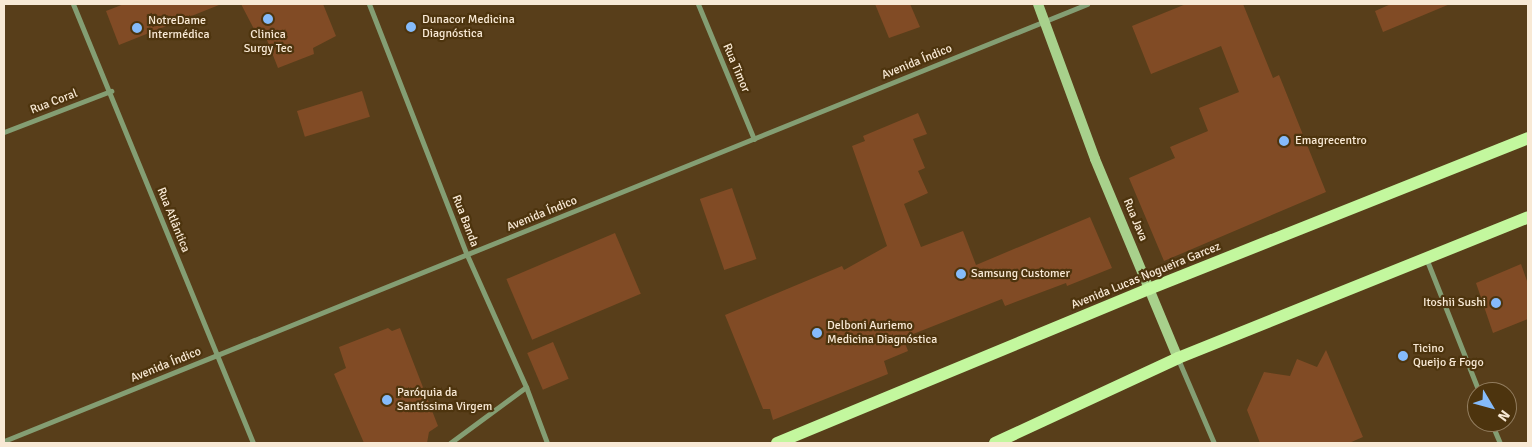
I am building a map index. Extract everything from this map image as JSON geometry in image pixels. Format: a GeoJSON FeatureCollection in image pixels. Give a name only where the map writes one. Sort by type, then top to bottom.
{"type":"FeatureCollection","features":[{"type":"Feature","properties":{"kind":"main road","name":"Avenida Lucas Nogueira Garcez"},"geometry":{"type":"LineString","coordinates":[[776,443],[1149,289],[1528,138]]}},
{"type":"Feature","properties":{"kind":"main road"},"geometry":{"type":"LineString","coordinates":[[995,443],[1178,358],[1528,217]]}},
{"type":"Feature","properties":{"kind":"street","name":"Rua Atlântica"},"geometry":{"type":"LineString","coordinates":[[73,4],[111,91],[216,356],[253,443]]}},
{"type":"Feature","properties":{"kind":"street","name":"Rua Banda"},"geometry":{"type":"LineString","coordinates":[[369,4],[467,255],[526,387],[547,443]]}},
{"type":"Feature","properties":{"kind":"street","name":"Rua Timor"},"geometry":{"type":"LineString","coordinates":[[698,4],[754,139]]}},
{"type":"Feature","properties":{"kind":"street","name":"Rua Java"},"geometry":{"type":"LineString","coordinates":[[1038,4],[1095,159],[1214,443]]}},
{"type":"Feature","properties":{"kind":"street","name":"Avenida Índico"},"geometry":{"type":"LineString","coordinates":[[4,441],[1087,4]]}},
{"type":"Feature","properties":{"kind":"street","name":"Rua Coral"},"geometry":{"type":"LineString","coordinates":[[4,132],[111,91]]}},
{"type":"Feature","properties":{"kind":"street"},"geometry":{"type":"LineString","coordinates":[[1426,258],[1475,382]]}},
{"type":"Feature","properties":{"kind":"street"},"geometry":{"type":"LineString","coordinates":[[450,443],[526,387]]}},
{"type":"Feature","properties":{"kind":"building","name":"NotreDame Intermédica"},"geometry":{"type":"Polygon","coordinates":[[[124,4],[219,5],[119,45],[106,11],[124,4]]]}},
{"type":"Feature","properties":{"kind":"building"},"geometry":{"type":"Polygon","coordinates":[[[241,4],[323,4],[336,36],[313,48],[314,54],[278,68],[263,30],[256,33],[241,4]]]}},
{"type":"Feature","properties":{"kind":"building"},"geometry":{"type":"Polygon","coordinates":[[[875,4],[910,4],[920,27],[889,38],[875,4]]]}},
{"type":"Feature","properties":{"kind":"building"},"geometry":{"type":"Polygon","coordinates":[[[1186,4],[1243,4],[1273,78],[1279,75],[1326,192],[1164,261],[1129,178],[1175,158],[1170,147],[1208,131],[1199,108],[1239,92],[1221,46],[1151,74],[1132,26],[1186,4]]]}},
{"type":"Feature","properties":{"kind":"building"},"geometry":{"type":"Polygon","coordinates":[[[1391,4],[1450,4],[1383,32],[1375,11],[1391,4]]]}},
{"type":"Feature","properties":{"kind":"building"},"geometry":{"type":"Polygon","coordinates":[[[362,91],[370,117],[305,137],[297,111],[362,91]]]}},
{"type":"Feature","properties":{"kind":"building"},"geometry":{"type":"Polygon","coordinates":[[[918,113],[927,134],[913,139],[925,168],[918,171],[928,193],[904,204],[921,247],[963,231],[976,265],[1090,217],[1112,268],[1067,286],[1066,283],[1005,306],[1002,299],[903,338],[908,351],[884,361],[888,374],[773,420],[770,409],[763,409],[725,315],[842,266],[844,270],[887,246],[852,146],[865,141],[863,136],[918,113]]]}},
{"type":"Feature","properties":{"kind":"building"},"geometry":{"type":"Polygon","coordinates":[[[732,188],[756,259],[724,270],[700,199],[732,188]]]}},
{"type":"Feature","properties":{"kind":"building"},"geometry":{"type":"Polygon","coordinates":[[[615,233],[641,294],[532,340],[506,279],[615,233]]]}},
{"type":"Feature","properties":{"kind":"building"},"geometry":{"type":"Polygon","coordinates":[[[1521,264],[1528,284],[1528,319],[1493,333],[1476,283],[1521,264]]]}},
{"type":"Feature","properties":{"kind":"building","name":"Paróquia da Santíssima Virgem"},"geometry":{"type":"Polygon","coordinates":[[[388,328],[392,331],[400,328],[438,426],[429,432],[427,443],[364,443],[334,374],[346,368],[339,347],[388,328]]]}},
{"type":"Feature","properties":{"kind":"building"},"geometry":{"type":"Polygon","coordinates":[[[553,342],[569,379],[543,390],[527,353],[553,342]]]}},
{"type":"Feature","properties":{"kind":"building"},"geometry":{"type":"Polygon","coordinates":[[[1326,350],[1363,437],[1349,443],[1260,443],[1247,410],[1264,372],[1290,376],[1297,359],[1317,367],[1326,350]]]}},
{"type":"Feature","properties":{"kind":"place","name":"Clinica Surgy Tec"},"geometry":{"type":"Point","coordinates":[268,19]}},
{"type":"Feature","properties":{"kind":"place","name":"Dunacor Medicina Diagnóstica"},"geometry":{"type":"Point","coordinates":[411,27]}},
{"type":"Feature","properties":{"kind":"place","name":"NotreDame Intermédica"},"geometry":{"type":"Point","coordinates":[137,28]}},
{"type":"Feature","properties":{"kind":"place","name":"Emagrecentro"},"geometry":{"type":"Point","coordinates":[1284,141]}},
{"type":"Feature","properties":{"kind":"place","name":"Samsung Customer"},"geometry":{"type":"Point","coordinates":[961,274]}},
{"type":"Feature","properties":{"kind":"place","name":"Itoshii Sushi"},"geometry":{"type":"Point","coordinates":[1496,303]}},
{"type":"Feature","properties":{"kind":"place","name":"Delboni Auriemo Medicina Diagnóstica"},"geometry":{"type":"Point","coordinates":[817,333]}},
{"type":"Feature","properties":{"kind":"place","name":"Ticino Queijo & Fogo"},"geometry":{"type":"Point","coordinates":[1403,356]}},
{"type":"Feature","properties":{"kind":"place","name":"Paróquia da Santíssima Virgem"},"geometry":{"type":"Point","coordinates":[387,400]}}]}
